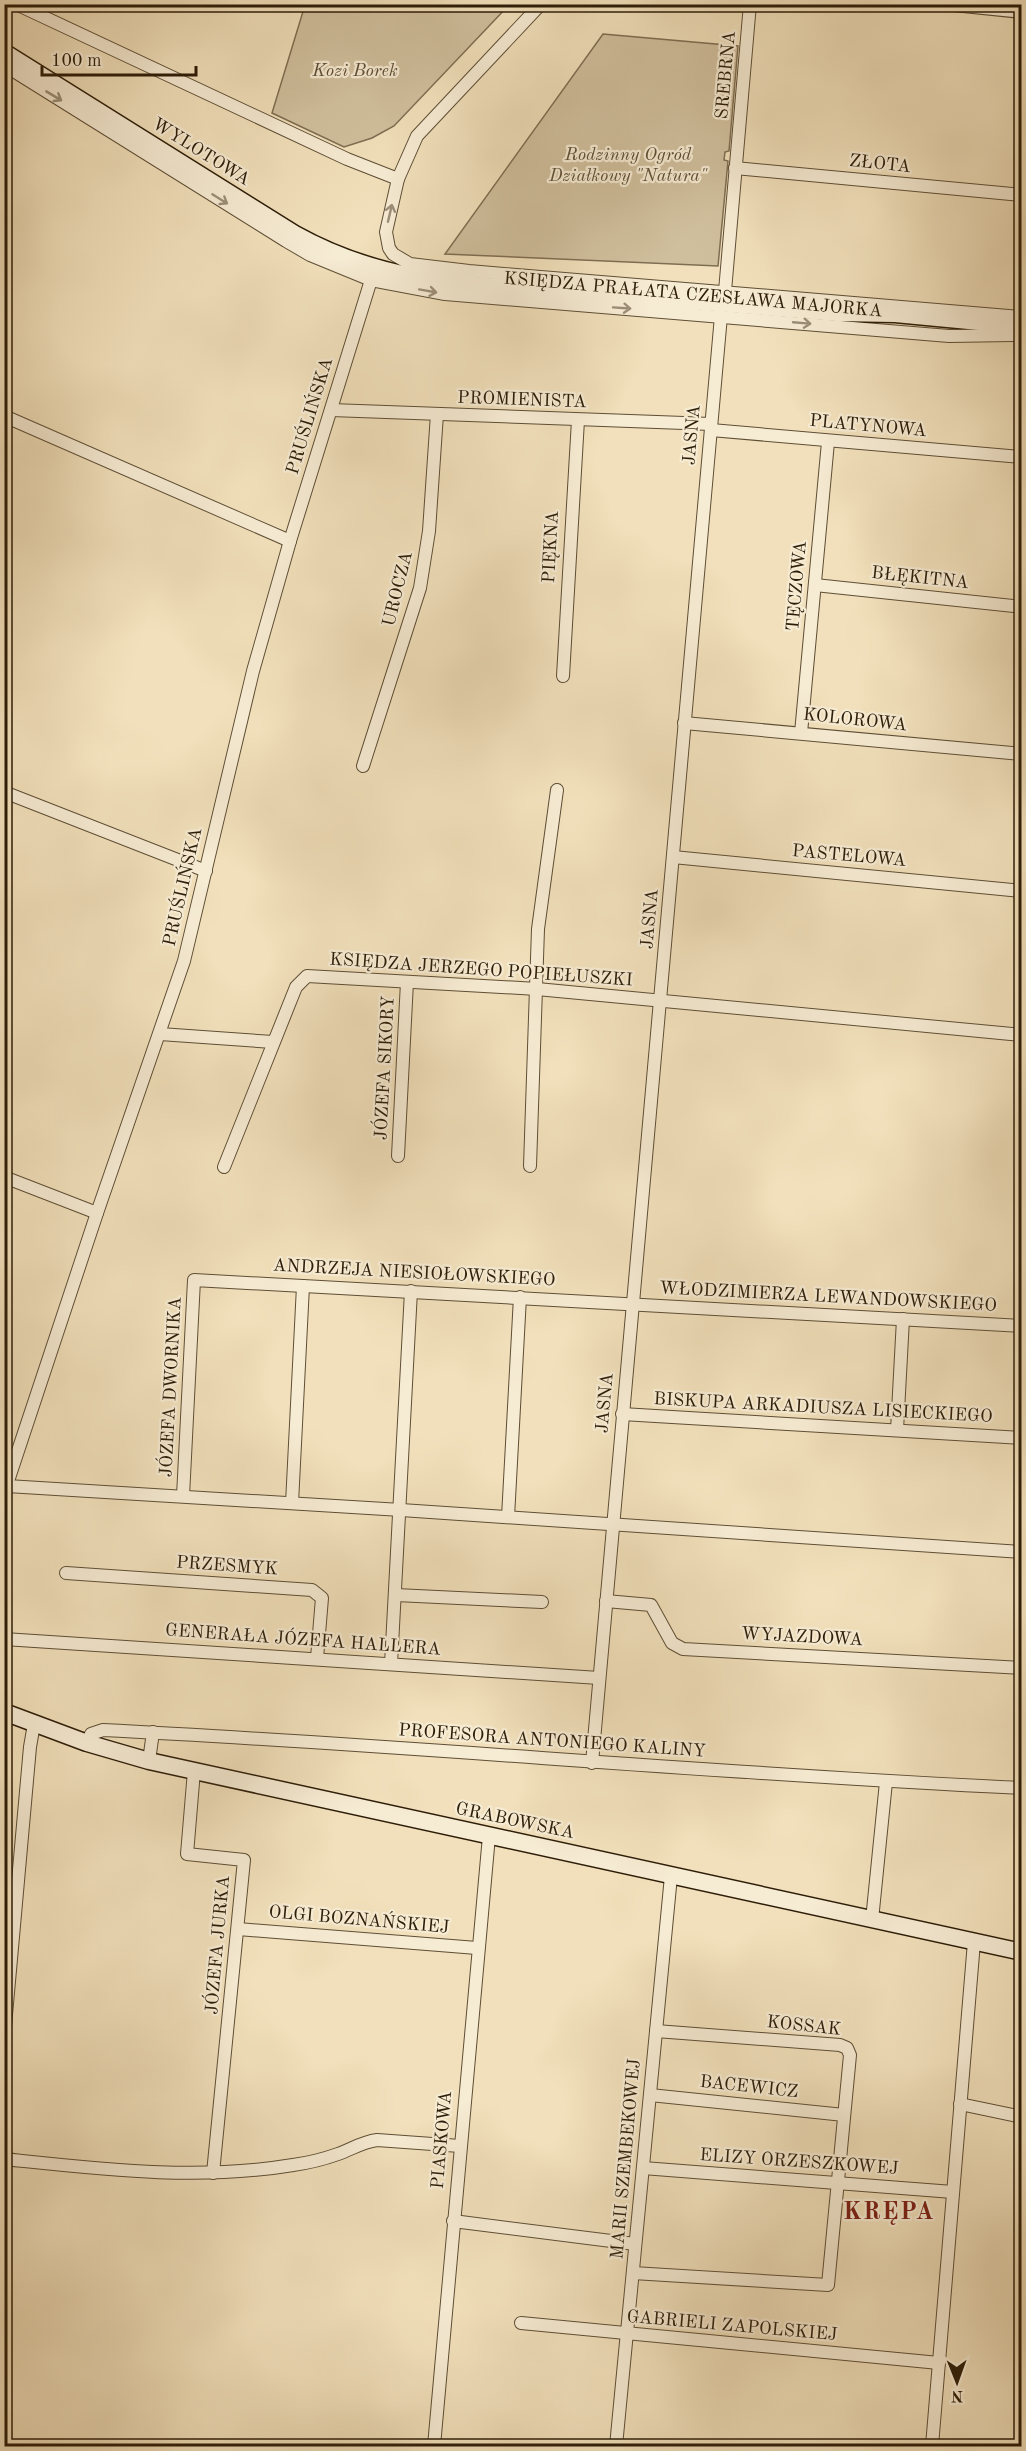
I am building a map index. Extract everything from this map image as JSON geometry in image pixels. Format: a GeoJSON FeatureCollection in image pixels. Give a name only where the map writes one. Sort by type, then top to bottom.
{"type":"FeatureCollection","features":[{"type":"Feature","properties":{"kind":"street"},"geometry":{"type":"LineString","coordinates":[[16,4],[347,159],[398,179],[417,136],[542,4]]}},
{"type":"Feature","properties":{"kind":"street","name":"SREBRNA"},"geometry":{"type":"LineString","coordinates":[[724,291],[750,4]]}},
{"type":"Feature","properties":{"kind":"street"},"geometry":{"type":"LineString","coordinates":[[944,4],[1022,12]]}},
{"type":"Feature","properties":{"kind":"street","name":"WYLOTOWA"},"geometry":{"type":"LineString","coordinates":[[4,52],[295,234],[377,275]]}},
{"type":"Feature","properties":{"kind":"street","name":"WYLOTOWA"},"geometry":{"type":"LineString","coordinates":[[4,65],[310,255],[377,275]]}},
{"type":"Feature","properties":{"kind":"street","name":"ZŁOTA"},"geometry":{"type":"LineString","coordinates":[[735,168],[1022,195]]}},
{"type":"Feature","properties":{"kind":"street","name":"KSIĘDZA PRAŁATA CZESŁAWA MAJORKA"},"geometry":{"type":"LineString","coordinates":[[398,179],[386,232],[389,248],[402,261],[431,267],[1022,317]]}},
{"type":"Feature","properties":{"kind":"street","name":"KSIĘDZA PRAŁATA CZESŁAWA MAJORKA"},"geometry":{"type":"LineString","coordinates":[[377,275],[836,313],[861,318],[1019,332]]}},
{"type":"Feature","properties":{"kind":"street","name":"KSIĘDZA PRAŁATA CZESŁAWA MAJORKA"},"geometry":{"type":"LineString","coordinates":[[377,275],[444,294],[949,336],[1019,332]]}},
{"type":"Feature","properties":{"kind":"street","name":"PRUŚLIŃSKA"},"geometry":{"type":"LineString","coordinates":[[6,1489],[97,1213],[184,961],[237,731],[290,541],[377,275]]}},
{"type":"Feature","properties":{"kind":"street","name":"JASNA"},"geometry":{"type":"LineString","coordinates":[[592,1763],[721,316]]}},
{"type":"Feature","properties":{"kind":"street","name":"PROMIENISTA"},"geometry":{"type":"LineString","coordinates":[[331,410],[711,427]]}},
{"type":"Feature","properties":{"kind":"street","name":"UROCZA"},"geometry":{"type":"LineString","coordinates":[[363,766],[423,578],[429,531],[437,414]]}},
{"type":"Feature","properties":{"kind":"street"},"geometry":{"type":"LineString","coordinates":[[4,416],[290,541]]}},
{"type":"Feature","properties":{"kind":"street","name":"PIĘKNA"},"geometry":{"type":"LineString","coordinates":[[563,676],[578,420]]}},
{"type":"Feature","properties":{"kind":"street","name":"PLATYNOWA"},"geometry":{"type":"LineString","coordinates":[[711,427],[828,442],[1022,457]]}},
{"type":"Feature","properties":{"kind":"street","name":"TĘCZOWA"},"geometry":{"type":"LineString","coordinates":[[801,733],[828,442]]}},
{"type":"Feature","properties":{"kind":"street","name":"BŁĘKITNA"},"geometry":{"type":"LineString","coordinates":[[816,585],[1022,606]]}},
{"type":"Feature","properties":{"kind":"street","name":"KOLOROWA"},"geometry":{"type":"LineString","coordinates":[[684,723],[1022,754]]}},
{"type":"Feature","properties":{"kind":"street"},"geometry":{"type":"LineString","coordinates":[[530,1166],[541,898],[556,790]]}},
{"type":"Feature","properties":{"kind":"street"},"geometry":{"type":"LineString","coordinates":[[4,792],[206,871]]}},
{"type":"Feature","properties":{"kind":"street","name":"PASTELOWA"},"geometry":{"type":"LineString","coordinates":[[673,857],[1022,891]]}},
{"type":"Feature","properties":{"kind":"street","name":"KSIĘDZA JERZEGO POPIEŁUSZKI"},"geometry":{"type":"LineString","coordinates":[[225,1167],[296,987],[307,976],[537,989],[1022,1035]]}},
{"type":"Feature","properties":{"kind":"street","name":"JÓZEFA SIKORY"},"geometry":{"type":"LineString","coordinates":[[398,1156],[407,982]]}},
{"type":"Feature","properties":{"kind":"street"},"geometry":{"type":"LineString","coordinates":[[160,1034],[273,1042]]}},
{"type":"Feature","properties":{"kind":"street"},"geometry":{"type":"LineString","coordinates":[[4,1177],[97,1213]]}},
{"type":"Feature","properties":{"kind":"street","name":"ANDRZEJA NIESIOŁOWSKIEGO"},"geometry":{"type":"LineString","coordinates":[[194,1280],[632,1303]]}},
{"type":"Feature","properties":{"kind":"street","name":"JÓZEFA DWORNIKA"},"geometry":{"type":"LineString","coordinates":[[183,1496],[194,1280]]}},
{"type":"Feature","properties":{"kind":"street"},"geometry":{"type":"LineString","coordinates":[[292,1503],[303,1286]]}},
{"type":"Feature","properties":{"kind":"street"},"geometry":{"type":"LineString","coordinates":[[391,1664],[411,1292]]}},
{"type":"Feature","properties":{"kind":"street"},"geometry":{"type":"LineString","coordinates":[[508,1517],[520,1297]]}},
{"type":"Feature","properties":{"kind":"street","name":"WŁODZIMIERZA LEWANDOWSKIEGO"},"geometry":{"type":"LineString","coordinates":[[632,1303],[1022,1326]]}},
{"type":"Feature","properties":{"kind":"street"},"geometry":{"type":"LineString","coordinates":[[897,1430],[903,1319]]}},
{"type":"Feature","properties":{"kind":"street","name":"BISKUPA ARKADIUSZA LISIECKIEGO"},"geometry":{"type":"LineString","coordinates":[[622,1414],[1022,1438]]}},
{"type":"Feature","properties":{"kind":"street"},"geometry":{"type":"LineString","coordinates":[[6,1489],[183,1496],[1022,1552]]}},
{"type":"Feature","properties":{"kind":"street","name":"PRZESMYK"},"geometry":{"type":"LineString","coordinates":[[66,1573],[312,1590],[322,1598],[317,1658]]}},
{"type":"Feature","properties":{"kind":"street"},"geometry":{"type":"LineString","coordinates":[[396,1595],[542,1602]]}},
{"type":"Feature","properties":{"kind":"street","name":"WYJAZDOWA"},"geometry":{"type":"LineString","coordinates":[[606,1601],[651,1605],[672,1643],[683,1649],[1022,1668]]}},
{"type":"Feature","properties":{"kind":"street","name":"GENERAŁA JÓZEFA HALLERA"},"geometry":{"type":"LineString","coordinates":[[4,1639],[599,1678]]}},
{"type":"Feature","properties":{"kind":"street","name":"GRABOWSKA"},"geometry":{"type":"LineString","coordinates":[[4,1712],[87,1743],[149,1761],[1022,1952]]}},
{"type":"Feature","properties":{"kind":"street"},"geometry":{"type":"LineString","coordinates":[[4,2037],[34,1724]]}},
{"type":"Feature","properties":{"kind":"street","name":"PROFESORA ANTONIEGO KALINY"},"geometry":{"type":"LineString","coordinates":[[87,1743],[91,1734],[103,1730],[153,1732],[886,1782],[1022,1788]]}},
{"type":"Feature","properties":{"kind":"street"},"geometry":{"type":"LineString","coordinates":[[149,1761],[153,1732]]}},
{"type":"Feature","properties":{"kind":"street","name":"JÓZEFA JURKA"},"geometry":{"type":"LineString","coordinates":[[194,1771],[187,1854],[244,1860],[213,2173]]}},
{"type":"Feature","properties":{"kind":"street"},"geometry":{"type":"LineString","coordinates":[[872,1920],[886,1782]]}},
{"type":"Feature","properties":{"kind":"street","name":"PIASKOWA"},"geometry":{"type":"LineString","coordinates":[[434,2446],[477,1948],[489,1836]]}},
{"type":"Feature","properties":{"kind":"street","name":"MARII SZEMBEKOWEJ"},"geometry":{"type":"LineString","coordinates":[[616,2446],[671,1876]]}},
{"type":"Feature","properties":{"kind":"street","name":"OLGI BOZNAŃSKIEJ"},"geometry":{"type":"LineString","coordinates":[[238,1929],[477,1948]]}},
{"type":"Feature","properties":{"kind":"street"},"geometry":{"type":"LineString","coordinates":[[932,2446],[974,1942]]}},
{"type":"Feature","properties":{"kind":"street","name":"KOSSAK"},"geometry":{"type":"LineString","coordinates":[[633,2273],[828,2285],[850,2055],[848,2048],[840,2045],[656,2031]]}},
{"type":"Feature","properties":{"kind":"street","name":"BACEWICZ"},"geometry":{"type":"LineString","coordinates":[[650,2095],[844,2115]]}},
{"type":"Feature","properties":{"kind":"street"},"geometry":{"type":"LineString","coordinates":[[960,2104],[1022,2117]]}},
{"type":"Feature","properties":{"kind":"street"},"geometry":{"type":"LineString","coordinates":[[4,2159],[107,2170],[213,2173],[296,2164],[339,2154],[364,2141],[460,2146]]}},
{"type":"Feature","properties":{"kind":"street","name":"ELIZY ORZESZKOWEJ"},"geometry":{"type":"LineString","coordinates":[[643,2168],[953,2192]]}},
{"type":"Feature","properties":{"kind":"street"},"geometry":{"type":"LineString","coordinates":[[453,2222],[635,2244]]}},
{"type":"Feature","properties":{"kind":"street","name":"GABRIELI ZAPOLSKIEJ"},"geometry":{"type":"LineString","coordinates":[[521,2323],[939,2364]]}},
{"type":"Feature","properties":{"kind":"green space","name":"Kozi Borek"},"geometry":{"type":"Polygon","coordinates":[[[305,4],[509,5],[394,126],[372,138],[344,147],[272,113],[305,4]]]}},
{"type":"Feature","properties":{"kind":"green space","name":"Rodzinny Ogród Działkowy \"Natura\""},"geometry":{"type":"Polygon","coordinates":[[[603,34],[738,46],[729,151],[725,152],[724,160],[728,161],[718,266],[445,254],[603,34]]]}},
{"type":"Feature","properties":{"kind":"district","name":"KRĘPA"},"geometry":{"type":"Point","coordinates":[889,2213]}}]}
